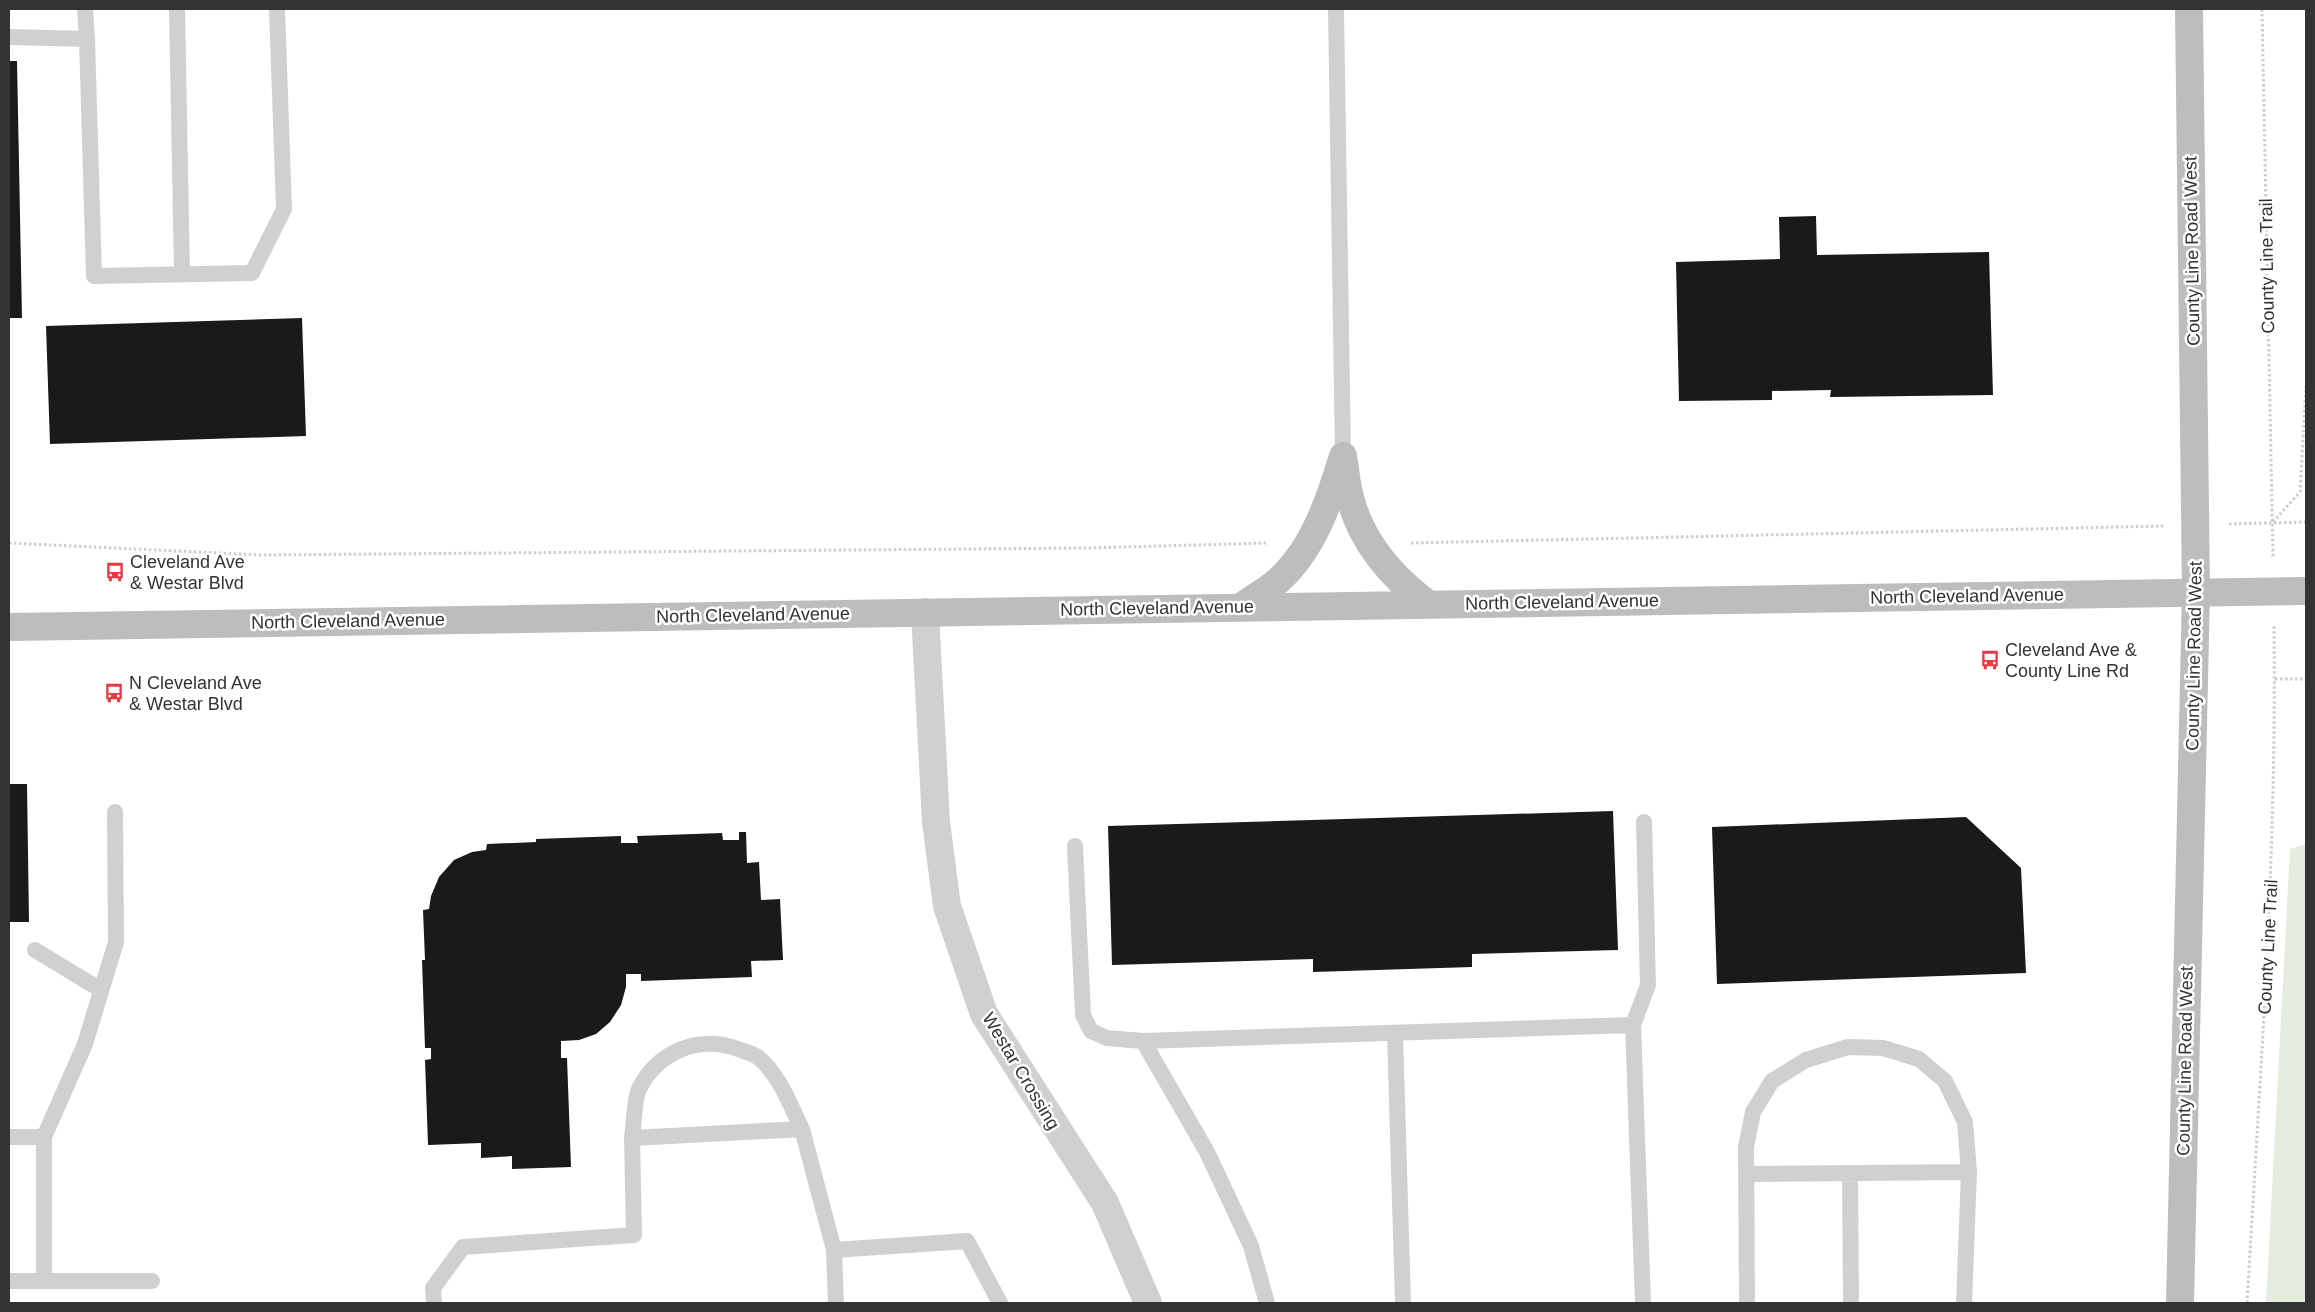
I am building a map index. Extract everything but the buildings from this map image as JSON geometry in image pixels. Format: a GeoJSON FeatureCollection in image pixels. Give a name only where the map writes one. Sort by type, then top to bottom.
{"type":"FeatureCollection","features":[{"type":"Feature","properties":{"kind":"main road","name":"County Line Road West"},"geometry":{"type":"LineString","coordinates":[[2180,1303],[2196,592],[2189,9]]}},
{"type":"Feature","properties":{"kind":"main road"},"geometry":{"type":"LineString","coordinates":[[1241,607],[1279,580],[1309,542],[1329,501],[1343,456]]}},
{"type":"Feature","properties":{"kind":"main road"},"geometry":{"type":"LineString","coordinates":[[1343,456],[1351,501],[1370,544],[1386,567],[1405,588],[1428,604]]}},
{"type":"Feature","properties":{"kind":"main road","name":"North Cleveland Avenue"},"geometry":{"type":"LineString","coordinates":[[9,627],[2306,590]]}},
{"type":"Feature","properties":{"kind":"street","name":"Westar Crossing"},"geometry":{"type":"LineString","coordinates":[[925,612],[936,822],[947,906],[984,1014],[1105,1203],[1148,1303]]}},
{"type":"Feature","properties":{"kind":"lane"},"geometry":{"type":"LineString","coordinates":[[85,9],[94,276],[252,273],[284,209],[277,9]]}},
{"type":"Feature","properties":{"kind":"lane"},"geometry":{"type":"LineString","coordinates":[[177,9],[182,274]]}},
{"type":"Feature","properties":{"kind":"lane"},"geometry":{"type":"LineString","coordinates":[[1336,9],[1343,456]]}},
{"type":"Feature","properties":{"kind":"lane"},"geometry":{"type":"LineString","coordinates":[[9,37],[87,39]]}},
{"type":"Feature","properties":{"kind":"lane"},"geometry":{"type":"LineString","coordinates":[[44,1281],[44,1137],[85,1044],[116,942],[115,812]]}},
{"type":"Feature","properties":{"kind":"lane"},"geometry":{"type":"LineString","coordinates":[[1643,1303],[1633,1025],[1648,986],[1644,822]]}},
{"type":"Feature","properties":{"kind":"lane"},"geometry":{"type":"LineString","coordinates":[[1075,846],[1083,1015],[1091,1031],[1107,1038],[1143,1041],[1633,1025]]}},
{"type":"Feature","properties":{"kind":"lane"},"geometry":{"type":"LineString","coordinates":[[35,950],[102,990]]}},
{"type":"Feature","properties":{"kind":"lane"},"geometry":{"type":"LineString","coordinates":[[1395,1033],[1403,1303]]}},
{"type":"Feature","properties":{"kind":"lane"},"geometry":{"type":"LineString","coordinates":[[1143,1041],[1207,1152],[1252,1246],[1267,1303]]}},
{"type":"Feature","properties":{"kind":"lane"},"geometry":{"type":"LineString","coordinates":[[434,1303],[433,1288],[463,1247],[634,1235],[632,1138],[638,1090],[655,1066],[678,1050],[706,1042],[729,1046],[759,1057],[779,1082],[802,1129],[834,1250],[836,1303]]}},
{"type":"Feature","properties":{"kind":"lane"},"geometry":{"type":"LineString","coordinates":[[1746,1303],[1746,1147],[1753,1112],[1772,1081],[1806,1060],[1848,1047],[1883,1048],[1919,1059],[1945,1081],[1965,1122],[1970,1172],[1964,1303]]}},
{"type":"Feature","properties":{"kind":"lane"},"geometry":{"type":"LineString","coordinates":[[632,1138],[802,1129]]}},
{"type":"Feature","properties":{"kind":"lane"},"geometry":{"type":"LineString","coordinates":[[9,1137],[44,1137]]}},
{"type":"Feature","properties":{"kind":"lane"},"geometry":{"type":"LineString","coordinates":[[1746,1174],[1970,1172]]}},
{"type":"Feature","properties":{"kind":"lane"},"geometry":{"type":"LineString","coordinates":[[1850,1173],[1851,1303]]}},
{"type":"Feature","properties":{"kind":"lane"},"geometry":{"type":"LineString","coordinates":[[834,1250],[967,1241],[1000,1303]]}},
{"type":"Feature","properties":{"kind":"lane"},"geometry":{"type":"LineString","coordinates":[[9,1281],[152,1281]]}},
{"type":"Feature","properties":{"kind":"path","name":"County Line Trail"},"geometry":{"type":"LineString","coordinates":[[2262,9],[2273,523]]}},
{"type":"Feature","properties":{"kind":"path"},"geometry":{"type":"LineString","coordinates":[[2273,523],[2300,492],[2306,386]]}},
{"type":"Feature","properties":{"kind":"path"},"geometry":{"type":"LineString","coordinates":[[1370,544],[2306,522]]}},
{"type":"Feature","properties":{"kind":"path"},"geometry":{"type":"LineString","coordinates":[[9,544],[262,555],[1067,548],[1309,542]]}},
{"type":"Feature","properties":{"kind":"path","name":"County Line Trail"},"geometry":{"type":"LineString","coordinates":[[2247,1303],[2271,890],[2275,679],[2274,591]]}},
{"type":"Feature","properties":{"kind":"path"},"geometry":{"type":"LineString","coordinates":[[2275,679],[2306,678],[2306,684]]}},
{"type":"Feature","properties":{"kind":"shaded area"},"geometry":{"type":"Polygon","coordinates":[[[2306,844],[2306,1303],[2266,1303],[2290,849],[2306,844]]]}},
{"type":"Feature","properties":{"kind":"place","name":"Cleveland Ave & Westar Blvd"},"geometry":{"type":"Point","coordinates":[115,572]}},
{"type":"Feature","properties":{"kind":"place","name":"Cleveland Ave & County Line Rd"},"geometry":{"type":"Point","coordinates":[1990,660]}},
{"type":"Feature","properties":{"kind":"place","name":"N Cleveland Ave & Westar Blvd"},"geometry":{"type":"Point","coordinates":[114,693]}}]}
